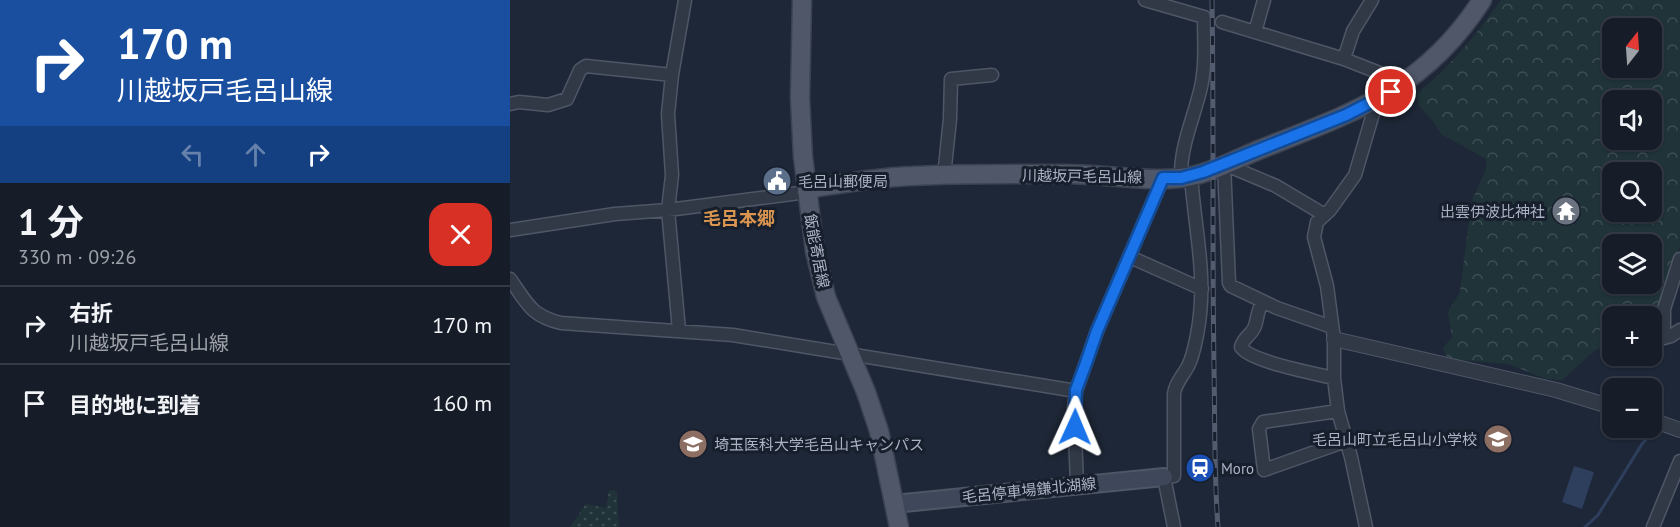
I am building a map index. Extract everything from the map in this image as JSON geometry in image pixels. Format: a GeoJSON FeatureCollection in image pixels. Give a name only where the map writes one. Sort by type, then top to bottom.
{"type":"FeatureCollection","features":[{"type":"Feature","properties":{"kind":"main road","name":"飯能寄居線"},"geometry":{"type":"LineString","coordinates":[[802,0],[800,98],[807,192],[815,251],[822,284],[879,431],[899,527]]}},
{"type":"Feature","properties":{"kind":"main road","name":"川越坂戸毛呂山線"},"geometry":{"type":"LineString","coordinates":[[807,192],[817,187],[887,177],[1068,174],[1179,177],[1224,164],[1346,115],[1377,100],[1405,83],[1438,55],[1466,26],[1482,0]]}},
{"type":"Feature","properties":{"kind":"main road","name":"毛呂停車場鎌北湖線"},"geometry":{"type":"LineString","coordinates":[[894,504],[1164,477]]}},
{"type":"Feature","properties":{"kind":"street"},"geometry":{"type":"LineString","coordinates":[[679,330],[668,210],[672,175],[668,114],[685,0]]}},
{"type":"Feature","properties":{"kind":"street"},"geometry":{"type":"LineString","coordinates":[[1145,0],[1175,4],[1204,17],[1205,66],[1180,158],[1179,177],[1200,246],[1202,289],[1190,365],[1174,389],[1174,476],[1164,477],[1174,527]]}},
{"type":"Feature","properties":{"kind":"street"},"geometry":{"type":"LineString","coordinates":[[1255,33],[1264,0]]}},
{"type":"Feature","properties":{"kind":"street"},"geometry":{"type":"LineString","coordinates":[[1344,59],[1353,31],[1372,0]]}},
{"type":"Feature","properties":{"kind":"street"},"geometry":{"type":"LineString","coordinates":[[1222,22],[1344,59],[1405,83]]}},
{"type":"Feature","properties":{"kind":"street"},"geometry":{"type":"LineString","coordinates":[[510,104],[519,102],[548,105],[567,99],[580,70],[586,66],[672,75]]}},
{"type":"Feature","properties":{"kind":"street"},"geometry":{"type":"LineString","coordinates":[[944,176],[950,119],[951,79],[992,75]]}},
{"type":"Feature","properties":{"kind":"street"},"geometry":{"type":"LineString","coordinates":[[1366,527],[1338,411],[1334,378],[1333,333],[1327,286],[1314,237],[1317,222],[1323,214],[1330,210],[1355,175],[1377,100]]}},
{"type":"Feature","properties":{"kind":"street"},"geometry":{"type":"LineString","coordinates":[[1323,214],[1276,186],[1224,164],[1229,283],[1231,286],[1333,333],[1602,404]]}},
{"type":"Feature","properties":{"kind":"street"},"geometry":{"type":"LineString","coordinates":[[1077,485],[1074,408],[1076,390],[1097,331],[1130,257],[1179,177]]}},
{"type":"Feature","properties":{"kind":"street"},"geometry":{"type":"LineString","coordinates":[[510,230],[615,214],[668,210],[807,192]]}},
{"type":"Feature","properties":{"kind":"street"},"geometry":{"type":"LineString","coordinates":[[1130,257],[1202,289]]}},
{"type":"Feature","properties":{"kind":"street"},"geometry":{"type":"LineString","coordinates":[[1680,259],[1664,309],[1664,338],[1680,330]]}},
{"type":"Feature","properties":{"kind":"street"},"geometry":{"type":"LineString","coordinates":[[510,279],[530,307],[543,318],[561,323],[733,335],[1076,390]]}},
{"type":"Feature","properties":{"kind":"street"},"geometry":{"type":"LineString","coordinates":[[1263,302],[1258,308],[1254,328],[1243,339],[1241,347],[1244,352],[1259,359],[1334,378]]}},
{"type":"Feature","properties":{"kind":"street"},"geometry":{"type":"LineString","coordinates":[[1338,411],[1263,422],[1259,429],[1264,470],[1346,441]]}},
{"type":"Feature","properties":{"kind":"street"},"geometry":{"type":"LineString","coordinates":[[1662,424],[1680,430]]}},
{"type":"Feature","properties":{"kind":"street"},"geometry":{"type":"LineString","coordinates":[[1653,527],[1680,461]]}},
{"type":"Feature","properties":{"kind":"green space"},"geometry":{"type":"Polygon","coordinates":[[[1501,0],[1680,0],[1680,246],[1660,306],[1602,306],[1602,347],[1594,351],[1562,380],[1546,379],[1508,364],[1448,359],[1443,348],[1452,337],[1448,312],[1460,292],[1471,203],[1486,169],[1486,159],[1441,134],[1419,106],[1417,94],[1473,38],[1501,0]]]}},
{"type":"Feature","properties":{"kind":"green space"},"geometry":{"type":"Polygon","coordinates":[[[609,490],[617,491],[619,527],[570,527],[586,504],[606,508],[609,490]]]}},
{"type":"Feature","properties":{"kind":"water"},"geometry":{"type":"Polygon","coordinates":[[[1574,466],[1594,472],[1582,509],[1562,502],[1574,466]]]}},
{"type":"Feature","properties":{"kind":"waterway"},"geometry":{"type":"LineString","coordinates":[[1585,527],[1598,515],[1647,438]]}},
{"type":"Feature","properties":{"kind":"railway"},"geometry":{"type":"LineString","coordinates":[[1212,0],[1213,322],[1218,527]]}},
{"type":"Feature","properties":{"kind":"place","name":"毛呂山郵便局"},"geometry":{"type":"Point","coordinates":[777,181]}},
{"type":"Feature","properties":{"kind":"place","name":"出雲伊波比神社"},"geometry":{"type":"Point","coordinates":[1566,211]}},
{"type":"Feature","properties":{"kind":"place","name":"毛呂山町立毛呂山小学校"},"geometry":{"type":"Point","coordinates":[1498,439]}},
{"type":"Feature","properties":{"kind":"place","name":"埼玉医科大学毛呂山キャンパス"},"geometry":{"type":"Point","coordinates":[693,444]}},
{"type":"Feature","properties":{"kind":"place","name":"Moro"},"geometry":{"type":"Point","coordinates":[1200,468]}},
{"type":"Feature","properties":{"kind":"district","name":"毛呂本郷"},"geometry":{"type":"Point","coordinates":[739,218]}},
{"type":"Feature","properties":{"kind":"route"},"geometry":{"type":"LineString","coordinates":[[1075,427],[1076,390],[1097,331],[1163,178],[1181,178],[1203,172],[1346,115],[1391,92]]}}]}
